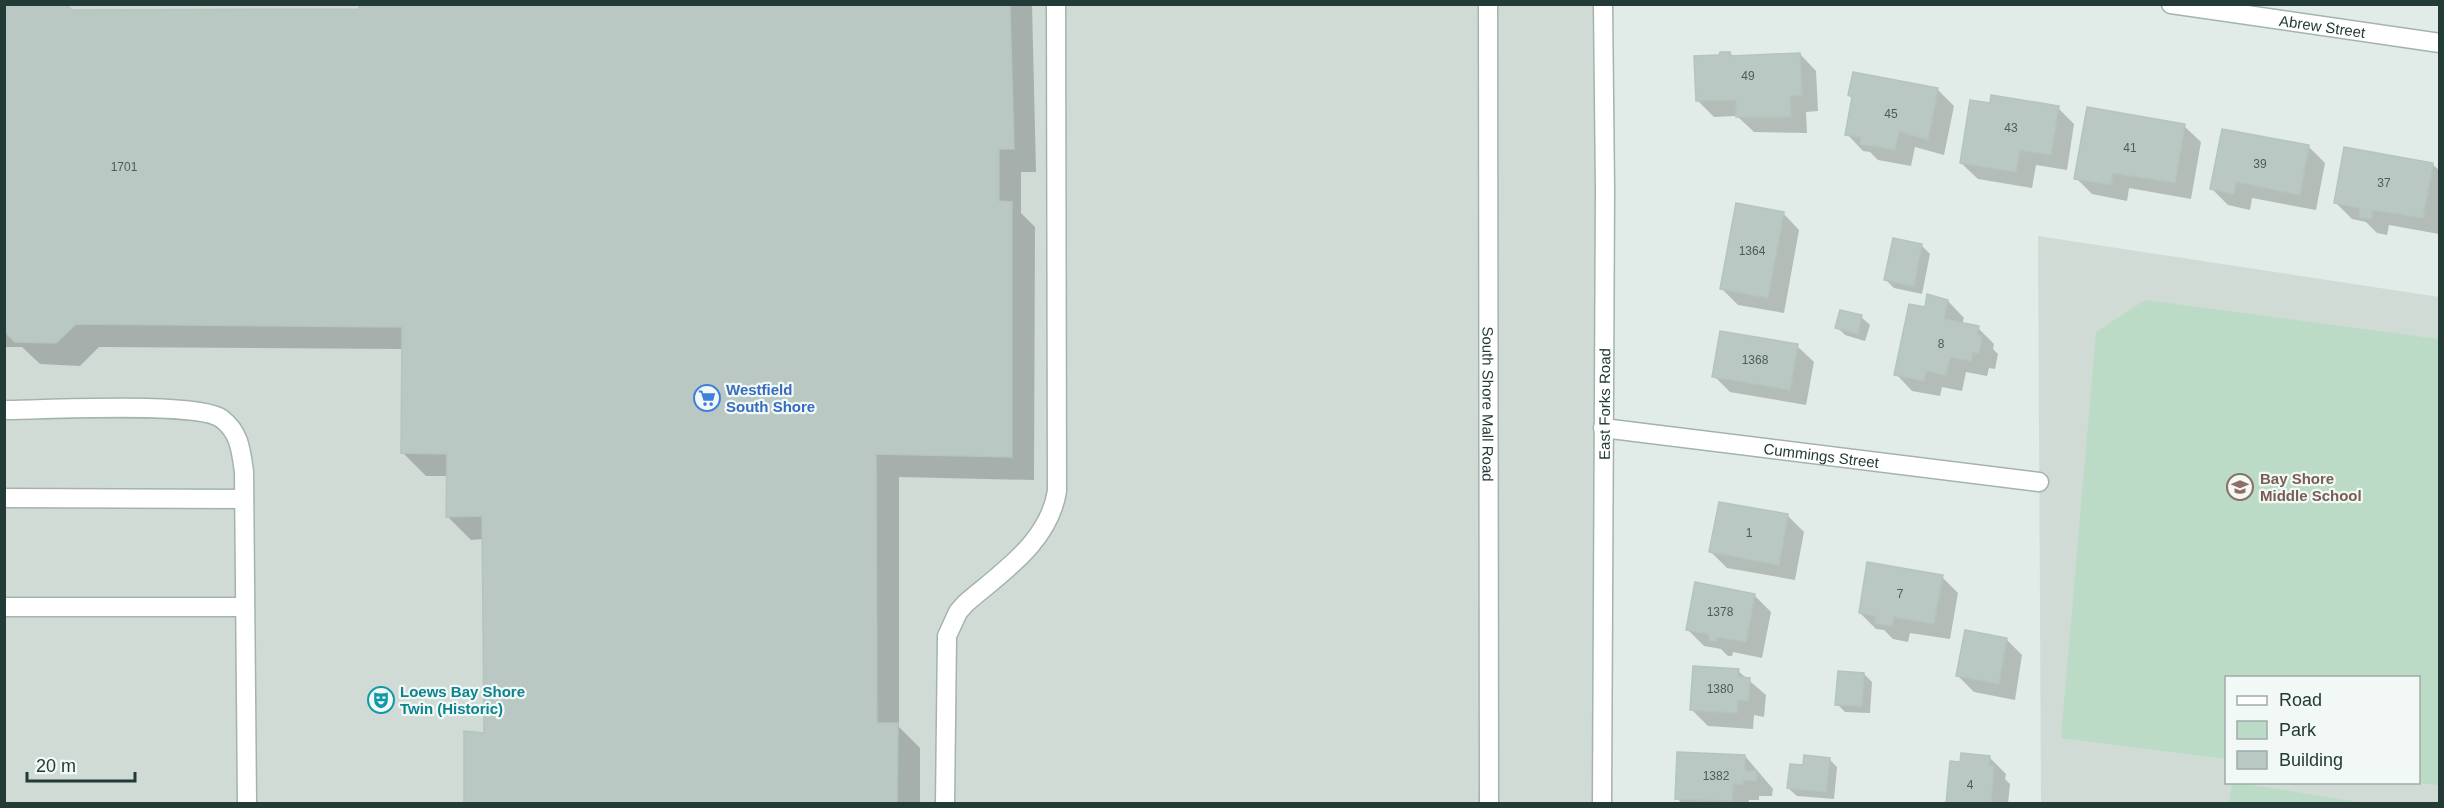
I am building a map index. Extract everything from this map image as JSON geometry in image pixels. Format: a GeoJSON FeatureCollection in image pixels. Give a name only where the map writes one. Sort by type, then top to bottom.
{"type":"FeatureCollection","features":[{"type":"Feature","properties":{"kind":"street"},"geometry":{"type":"LineString","coordinates":[[945,804],[946,636],[958,612],[966,603],[1033,544],[1044,530],[1056,498],[1056,4]]}},
{"type":"Feature","properties":{"kind":"street","name":"South Shore Mall Road"},"geometry":{"type":"LineString","coordinates":[[1488,4],[1489,804]]}},
{"type":"Feature","properties":{"kind":"street","name":"East Forks Road"},"geometry":{"type":"LineString","coordinates":[[1602,804],[1605,190],[1603,4]]}},
{"type":"Feature","properties":{"kind":"street","name":"Abrew Street"},"geometry":{"type":"LineString","coordinates":[[2171,4],[2439,43]]}},
{"type":"Feature","properties":{"kind":"street"},"geometry":{"type":"LineString","coordinates":[[4,410],[190,408],[221,417],[235,431],[241,446],[244,499],[247,804]]}},
{"type":"Feature","properties":{"kind":"street","name":"Cummings Street"},"geometry":{"type":"LineString","coordinates":[[1603,428],[2039,482]]}},
{"type":"Feature","properties":{"kind":"street"},"geometry":{"type":"LineString","coordinates":[[4,498],[244,499]]}},
{"type":"Feature","properties":{"kind":"street"},"geometry":{"type":"LineString","coordinates":[[4,607],[245,607]]}},
{"type":"Feature","properties":{"kind":"shaded area"},"geometry":{"type":"Polygon","coordinates":[[[5,5],[1603,5],[1602,803],[5,804],[5,5]]]}},
{"type":"Feature","properties":{"kind":"shaded area","name":"Bay Shore Middle School"},"geometry":{"type":"Polygon","coordinates":[[[2038,236],[2439,297],[2439,803],[2041,803],[2038,236]]]}},
{"type":"Feature","properties":{"kind":"green space","name":"Bay Shore Middle School"},"geometry":{"type":"Polygon","coordinates":[[[2145,300],[2439,339],[2439,785],[2420,783],[2420,676],[2225,676],[2225,759],[2061,738],[2096,332],[2145,300]]]}},
{"type":"Feature","properties":{"kind":"green space"},"geometry":{"type":"Polygon","coordinates":[[[2232,784],[2245,784],[2365,803],[2229,803],[2232,784]]]}},
{"type":"Feature","properties":{"kind":"building","name":"Westfield South Shore"},"geometry":{"type":"Polygon","coordinates":[[[4,4],[65,4],[72,10],[359,9],[359,4],[1010,4],[1014,149],[999,149],[999,201],[1012,202],[1012,457],[876,454],[877,723],[898,723],[897,804],[464,804],[464,731],[484,733],[482,516],[446,517],[447,454],[401,453],[402,327],[76,324],[56,343],[15,342],[4,331],[4,4]]]}},
{"type":"Feature","properties":{"kind":"building"},"geometry":{"type":"Polygon","coordinates":[[[1720,52],[1730,52],[1731,56],[1800,53],[1802,95],[1790,96],[1791,117],[1736,117],[1736,100],[1696,101],[1694,56],[1719,55],[1720,52]]]}},
{"type":"Feature","properties":{"kind":"building"},"geometry":{"type":"Polygon","coordinates":[[[1853,72],[1938,88],[1928,140],[1899,131],[1895,150],[1860,144],[1861,137],[1845,135],[1852,97],[1848,95],[1853,72]]]}},
{"type":"Feature","properties":{"kind":"building"},"geometry":{"type":"Polygon","coordinates":[[[1991,95],[2059,106],[2051,155],[2020,150],[2016,172],[1960,163],[1970,100],[1990,103],[1991,95]]]}},
{"type":"Feature","properties":{"kind":"building"},"geometry":{"type":"Polygon","coordinates":[[[2087,107],[2185,124],[2175,183],[2113,173],[2111,185],[2074,179],[2087,107]]]}},
{"type":"Feature","properties":{"kind":"building"},"geometry":{"type":"Polygon","coordinates":[[[2222,129],[2309,145],[2300,195],[2236,182],[2234,194],[2210,189],[2222,129]]]}},
{"type":"Feature","properties":{"kind":"building"},"geometry":{"type":"Polygon","coordinates":[[[2344,147],[2433,163],[2423,218],[2373,210],[2371,219],[2359,217],[2360,208],[2334,203],[2344,147]]]}},
{"type":"Feature","properties":{"kind":"building"},"geometry":{"type":"Polygon","coordinates":[[[1736,203],[1784,212],[1768,298],[1720,289],[1736,203]]]}},
{"type":"Feature","properties":{"kind":"building"},"geometry":{"type":"Polygon","coordinates":[[[1893,238],[1922,244],[1914,286],[1884,280],[1893,238]]]}},
{"type":"Feature","properties":{"kind":"building"},"geometry":{"type":"Polygon","coordinates":[[[1927,294],[1948,300],[1944,319],[1979,326],[1977,335],[1982,336],[1979,354],[1973,352],[1971,361],[1950,357],[1946,375],[1926,371],[1924,381],[1894,375],[1909,304],[1925,307],[1927,294]]]}},
{"type":"Feature","properties":{"kind":"building"},"geometry":{"type":"Polygon","coordinates":[[[1840,310],[1862,315],[1858,334],[1835,328],[1840,310]]]}},
{"type":"Feature","properties":{"kind":"building"},"geometry":{"type":"Polygon","coordinates":[[[1720,331],[1798,344],[1790,390],[1712,377],[1720,331]]]}},
{"type":"Feature","properties":{"kind":"building"},"geometry":{"type":"Polygon","coordinates":[[[1719,502],[1788,514],[1779,565],[1709,552],[1719,502]]]}},
{"type":"Feature","properties":{"kind":"building"},"geometry":{"type":"Polygon","coordinates":[[[1867,562],[1943,575],[1934,624],[1894,617],[1892,626],[1875,623],[1876,616],[1859,613],[1867,562]]]}},
{"type":"Feature","properties":{"kind":"building"},"geometry":{"type":"Polygon","coordinates":[[[1695,582],[1755,594],[1746,642],[1717,637],[1716,641],[1710,640],[1708,634],[1686,630],[1695,582]]]}},
{"type":"Feature","properties":{"kind":"building"},"geometry":{"type":"Polygon","coordinates":[[[1965,630],[2007,638],[1999,684],[1956,676],[1965,630]]]}},
{"type":"Feature","properties":{"kind":"building"},"geometry":{"type":"Polygon","coordinates":[[[1693,666],[1739,669],[1738,677],[1750,678],[1748,701],[1738,700],[1737,713],[1690,710],[1693,666]]]}},
{"type":"Feature","properties":{"kind":"building"},"geometry":{"type":"Polygon","coordinates":[[[1838,671],[1864,673],[1862,706],[1835,705],[1838,671]]]}},
{"type":"Feature","properties":{"kind":"building"},"geometry":{"type":"Polygon","coordinates":[[[1677,752],[1745,755],[1745,771],[1757,771],[1756,781],[1743,780],[1744,784],[1733,784],[1732,801],[1675,799],[1677,752]]]}},
{"type":"Feature","properties":{"kind":"building"},"geometry":{"type":"Polygon","coordinates":[[[1961,753],[1990,756],[1989,765],[1994,766],[1991,804],[1946,804],[1950,761],[1960,762],[1961,753]]]}},
{"type":"Feature","properties":{"kind":"building"},"geometry":{"type":"Polygon","coordinates":[[[1804,755],[1830,758],[1826,792],[1787,788],[1790,764],[1803,765],[1804,755]]]}},
{"type":"Feature","properties":{"kind":"place","name":"Westfield South Shore"},"geometry":{"type":"Point","coordinates":[707,398]}},
{"type":"Feature","properties":{"kind":"place","name":"Bay Shore Middle School"},"geometry":{"type":"Point","coordinates":[2240,487]}},
{"type":"Feature","properties":{"kind":"place","name":"Loews Bay Shore Twin (Historic)"},"geometry":{"type":"Point","coordinates":[381,700]}}]}
